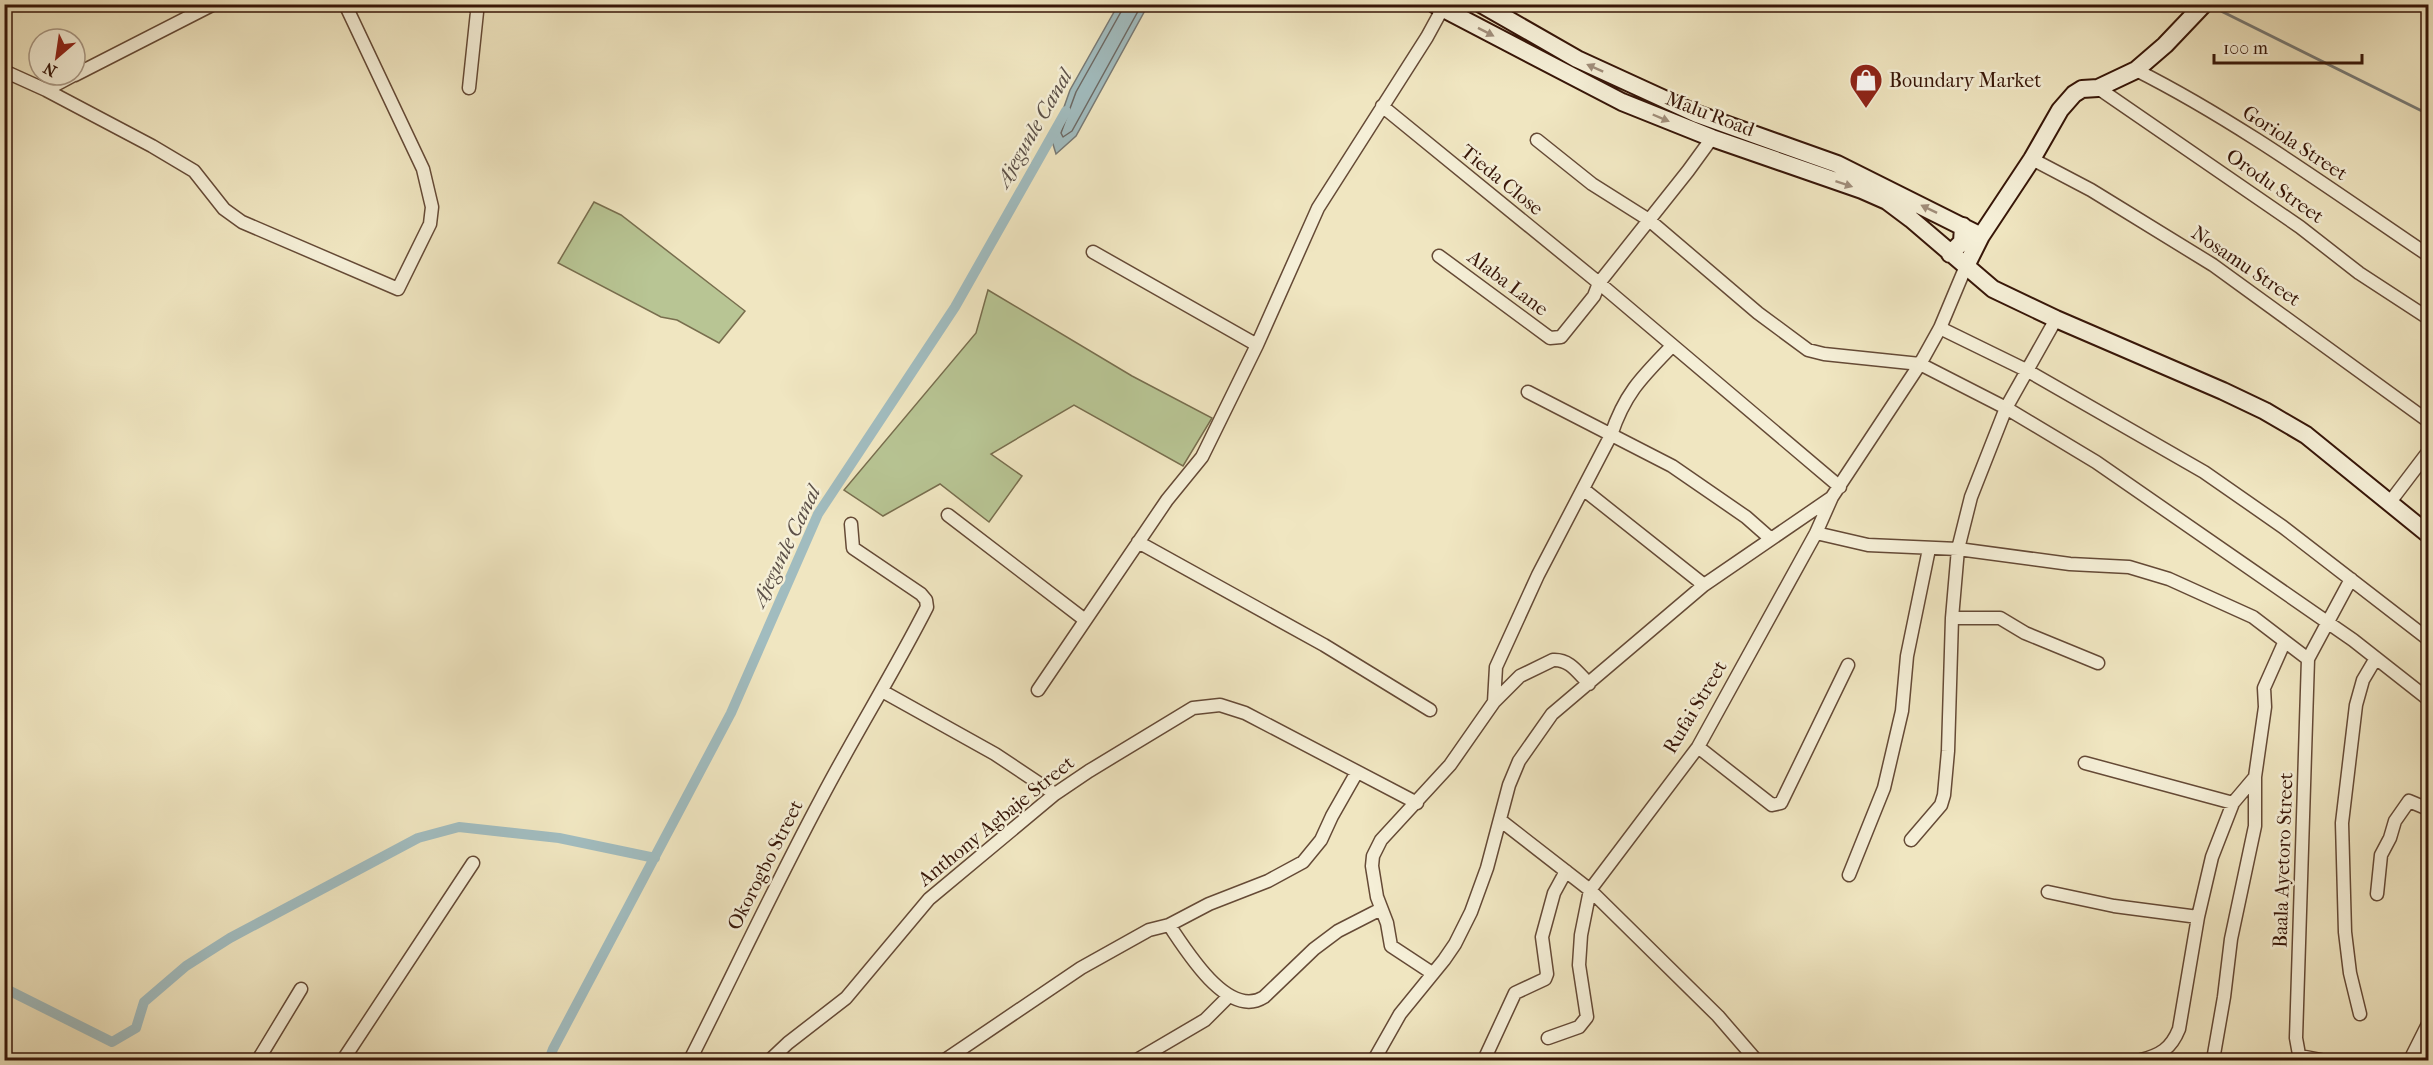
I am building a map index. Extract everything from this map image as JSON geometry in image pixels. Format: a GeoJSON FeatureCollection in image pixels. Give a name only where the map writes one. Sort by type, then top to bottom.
{"type":"FeatureCollection","features":[{"type":"Feature","properties":{"kind":"main road","name":"Malu Road"},"geometry":{"type":"LineString","coordinates":[[1481,4],[1577,59],[1697,114],[1837,164],[1981,236]]}},
{"type":"Feature","properties":{"kind":"main road"},"geometry":{"type":"LineString","coordinates":[[1969,269],[1981,236],[2032,159],[2060,110],[2074,94],[2082,88],[2098,88],[2136,70],[2204,4]]}},
{"type":"Feature","properties":{"kind":"main road","name":"Malu Road"},"geometry":{"type":"LineString","coordinates":[[1440,6],[1582,82],[1689,129],[1887,201],[1993,288],[2056,319],[2265,411],[2306,435],[2428,534]]}},
{"type":"Feature","properties":{"kind":"main road"},"geometry":{"type":"LineString","coordinates":[[1689,129],[1697,114]]}},
{"type":"Feature","properties":{"kind":"main road"},"geometry":{"type":"LineString","coordinates":[[1950,254],[1962,242],[1963,226]]}},
{"type":"Feature","properties":{"kind":"street"},"geometry":{"type":"LineString","coordinates":[[87,69],[214,4]]}},
{"type":"Feature","properties":{"kind":"street"},"geometry":{"type":"LineString","coordinates":[[4,71],[46,90],[194,171],[224,209],[242,222],[398,289],[430,224],[432,207],[423,169],[345,4]]}},
{"type":"Feature","properties":{"kind":"street"},"geometry":{"type":"LineString","coordinates":[[469,88],[477,12],[474,4]]}},
{"type":"Feature","properties":{"kind":"street"},"geometry":{"type":"LineString","coordinates":[[1038,690],[1167,500],[1202,457],[1257,345],[1318,208],[1427,38],[1440,6]]}},
{"type":"Feature","properties":{"kind":"street","name":"Goriola Street"},"geometry":{"type":"LineString","coordinates":[[2136,70],[2171,88],[2257,141],[2428,255]]}},
{"type":"Feature","properties":{"kind":"street"},"geometry":{"type":"LineString","coordinates":[[46,90],[52,87]]}},
{"type":"Feature","properties":{"kind":"street","name":"Orodu Street"},"geometry":{"type":"LineString","coordinates":[[2098,88],[2300,227],[2359,273],[2428,318]]}},
{"type":"Feature","properties":{"kind":"street","name":"Tieda Close"},"geometry":{"type":"LineString","coordinates":[[1382,106],[1599,283],[1836,492]]}},
{"type":"Feature","properties":{"kind":"street"},"geometry":{"type":"LineString","coordinates":[[1599,283],[1712,138]]}},
{"type":"Feature","properties":{"kind":"street"},"geometry":{"type":"LineString","coordinates":[[1537,140],[1592,184],[1649,219],[1758,313],[1808,350],[1824,354],[1920,364],[2006,408],[2096,462],[2354,640],[2428,699]]}},
{"type":"Feature","properties":{"kind":"street","name":"Nosamu Street"},"geometry":{"type":"LineString","coordinates":[[2032,159],[2091,190],[2213,265],[2428,419]]}},
{"type":"Feature","properties":{"kind":"street"},"geometry":{"type":"LineString","coordinates":[[1093,252],[1257,345]]}},
{"type":"Feature","properties":{"kind":"street","name":"Alaba Lane"},"geometry":{"type":"LineString","coordinates":[[1438,256],[1550,338],[1561,337],[1567,331],[1594,296],[1599,283]]}},
{"type":"Feature","properties":{"kind":"street"},"geometry":{"type":"LineString","coordinates":[[1374,1060],[1400,1014],[1455,944],[1471,912],[1487,868],[1509,784],[1532,740],[1552,714],[1704,585],[1836,492],[1920,364],[1969,269]]}},
{"type":"Feature","properties":{"kind":"street"},"geometry":{"type":"LineString","coordinates":[[1911,840],[1933,816],[1941,805],[1944,795],[1948,751],[1952,618],[1959,549],[1971,497],[2006,408],[2056,319]]}},
{"type":"Feature","properties":{"kind":"street"},"geometry":{"type":"LineString","coordinates":[[1940,327],[2028,371],[2204,472],[2283,527],[2428,639]]}},
{"type":"Feature","properties":{"kind":"street"},"geometry":{"type":"LineString","coordinates":[[1494,702],[1496,667],[1538,575],[1611,435],[1618,412],[1628,394],[1672,346]]}},
{"type":"Feature","properties":{"kind":"street"},"geometry":{"type":"LineString","coordinates":[[1528,392],[1672,466],[1746,517],[1771,539]]}},
{"type":"Feature","properties":{"kind":"street"},"geometry":{"type":"LineString","coordinates":[[2390,502],[2428,452]]}},
{"type":"Feature","properties":{"kind":"street"},"geometry":{"type":"LineString","coordinates":[[1583,489],[1704,585]]}},
{"type":"Feature","properties":{"kind":"street","name":"Rufai Street"},"geometry":{"type":"LineString","coordinates":[[1590,890],[1698,747],[1816,533],[1836,492]]}},
{"type":"Feature","properties":{"kind":"street"},"geometry":{"type":"LineString","coordinates":[[948,515],[1085,620]]}},
{"type":"Feature","properties":{"kind":"street","name":"Okorogbo Street"},"geometry":{"type":"LineString","coordinates":[[690,1060],[811,819],[927,607],[927,600],[856,552],[851,543],[850,524]]}},
{"type":"Feature","properties":{"kind":"street"},"geometry":{"type":"LineString","coordinates":[[1816,533],[1868,545],[1959,549],[2070,564],[2129,567],[2187,586],[2253,617],[2284,643],[2308,659],[2351,579]]}},
{"type":"Feature","properties":{"kind":"street"},"geometry":{"type":"LineString","coordinates":[[1138,542],[1324,645],[1430,710]]}},
{"type":"Feature","properties":{"kind":"street"},"geometry":{"type":"LineString","coordinates":[[1849,874],[1884,788],[1902,711],[1907,656],[1929,549]]}},
{"type":"Feature","properties":{"kind":"street"},"geometry":{"type":"LineString","coordinates":[[1952,618],[2001,618],[2043,641],[2098,663]]}},
{"type":"Feature","properties":{"kind":"street"},"geometry":{"type":"LineString","coordinates":[[2213,1060],[2231,939],[2255,826],[2255,777],[2265,707],[2264,688],[2284,643]]}},
{"type":"Feature","properties":{"kind":"street"},"geometry":{"type":"LineString","coordinates":[[2360,1014],[2350,974],[2345,932],[2342,823],[2356,705],[2363,680],[2376,658]]}},
{"type":"Feature","properties":{"kind":"street","name":"Baala Ayetoro Street"},"geometry":{"type":"LineString","coordinates":[[2300,1058],[2296,1038],[2308,659]]}},
{"type":"Feature","properties":{"kind":"street"},"geometry":{"type":"LineString","coordinates":[[1432,973],[1391,945],[1372,866],[1381,840],[1450,765],[1494,702],[1520,676],[1553,660],[1565,660],[1589,684]]}},
{"type":"Feature","properties":{"kind":"street"},"geometry":{"type":"LineString","coordinates":[[1698,747],[1772,805],[1781,803],[1848,666]]}},
{"type":"Feature","properties":{"kind":"street"},"geometry":{"type":"LineString","coordinates":[[882,691],[996,754],[1055,794]]}},
{"type":"Feature","properties":{"kind":"street","name":"Anthony Agbaje Street"},"geometry":{"type":"LineString","coordinates":[[770,1060],[846,998],[929,899],[1055,794],[1193,708],[1220,705],[1245,713],[1417,803]]}},
{"type":"Feature","properties":{"kind":"street"},"geometry":{"type":"LineString","coordinates":[[2085,764],[2233,803]]}},
{"type":"Feature","properties":{"kind":"street"},"geometry":{"type":"LineString","coordinates":[[945,1060],[1081,968],[1149,930],[1169,925],[1209,904],[1268,881],[1303,861],[1321,840],[1357,772]]}},
{"type":"Feature","properties":{"kind":"street"},"geometry":{"type":"LineString","coordinates":[[2141,1060],[2160,1055],[2174,1042],[2179,1029],[2198,916],[2212,857],[2233,803],[2255,777]]}},
{"type":"Feature","properties":{"kind":"street"},"geometry":{"type":"LineString","coordinates":[[2377,894],[2381,855],[2390,838],[2395,821],[2409,801],[2428,808]]}},
{"type":"Feature","properties":{"kind":"street"},"geometry":{"type":"LineString","coordinates":[[1500,820],[1590,890],[1718,1016],[1756,1060]]}},
{"type":"Feature","properties":{"kind":"street"},"geometry":{"type":"LineString","coordinates":[[343,1060],[473,863]]}},
{"type":"Feature","properties":{"kind":"street"},"geometry":{"type":"LineString","coordinates":[[1484,1060],[1515,993],[1545,979],[1547,974],[1542,937],[1554,893],[1566,871]]}},
{"type":"Feature","properties":{"kind":"street"},"geometry":{"type":"LineString","coordinates":[[1548,1038],[1580,1027],[1587,1017],[1579,965],[1581,935],[1590,890]]}},
{"type":"Feature","properties":{"kind":"street"},"geometry":{"type":"LineString","coordinates":[[2048,892],[2114,906],[2198,916]]}},
{"type":"Feature","properties":{"kind":"street"},"geometry":{"type":"LineString","coordinates":[[1169,925],[1201,970],[1229,996],[1248,1004],[1257,1002],[1338,931],[1381,909]]}},
{"type":"Feature","properties":{"kind":"street"},"geometry":{"type":"LineString","coordinates":[[258,1060],[301,989]]}},
{"type":"Feature","properties":{"kind":"street"},"geometry":{"type":"LineString","coordinates":[[1137,1060],[1205,1020],[1229,996]]}},
{"type":"Feature","properties":{"kind":"street"},"geometry":{"type":"LineString","coordinates":[[2410,1060],[2428,1024]]}},
{"type":"Feature","properties":{"kind":"street"},"geometry":{"type":"LineString","coordinates":[[2300,1058],[2321,1060]]}},
{"type":"Feature","properties":{"kind":"green space"},"geometry":{"type":"Polygon","coordinates":[[[594,202],[621,215],[745,311],[719,343],[677,320],[661,317],[558,263],[594,202]]]}},
{"type":"Feature","properties":{"kind":"green space"},"geometry":{"type":"Polygon","coordinates":[[[988,290],[1132,376],[1212,418],[1183,466],[1074,405],[991,454],[1022,476],[989,522],[940,484],[883,516],[844,490],[976,333],[988,290]]]}},
{"type":"Feature","properties":{"kind":"water"},"geometry":{"type":"Polygon","coordinates":[[[1118,5],[1148,5],[1076,136],[1056,154],[1052,141],[1070,90],[1118,5]]]}},
{"type":"Feature","properties":{"kind":"waterway"},"geometry":{"type":"LineString","coordinates":[[2213,4],[2223,12],[2428,114]]}},
{"type":"Feature","properties":{"kind":"waterway","name":"Ajegunle Canal"},"geometry":{"type":"LineString","coordinates":[[549,1060],[731,713],[818,514],[955,307],[1066,111]]}},
{"type":"Feature","properties":{"kind":"waterway"},"geometry":{"type":"LineString","coordinates":[[4,988],[112,1042],[136,1028],[144,1002],[186,966],[230,938],[418,838],[459,827],[559,838],[655,858]]}},
{"type":"Feature","properties":{"kind":"place","name":"Boundary Market"},"geometry":{"type":"Point","coordinates":[1866,109]}}]}
